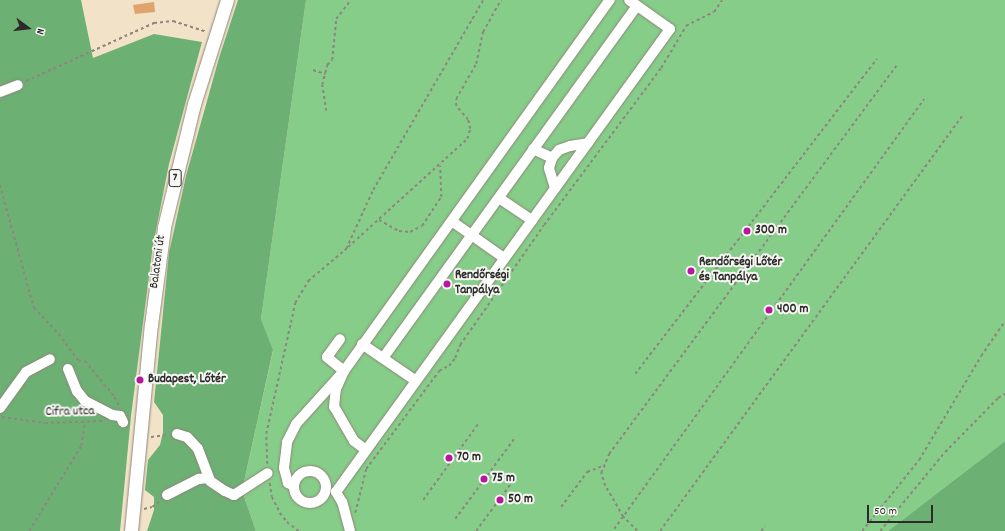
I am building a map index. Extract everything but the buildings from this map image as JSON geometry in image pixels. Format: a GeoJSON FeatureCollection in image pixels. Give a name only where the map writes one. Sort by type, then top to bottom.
{"type":"FeatureCollection","features":[{"type":"Feature","properties":{"kind":"main road","name":"Balatoni út"},"geometry":{"type":"LineString","coordinates":[[131,531],[139,438],[164,227],[194,104],[227,0]]}},
{"type":"Feature","properties":{"kind":"lane"},"geometry":{"type":"LineString","coordinates":[[294,486],[288,483],[284,468],[287,442],[296,424],[344,371],[362,344],[453,222],[610,0]]}},
{"type":"Feature","properties":{"kind":"lane"},"geometry":{"type":"LineString","coordinates":[[349,528],[342,502],[331,491],[322,476],[309,470],[297,477],[294,486],[297,497],[310,503],[317,501],[331,491],[366,450],[670,30],[632,3],[499,198],[383,358]]}},
{"type":"Feature","properties":{"kind":"lane"},"geometry":{"type":"LineString","coordinates":[[0,92],[18,85]]}},
{"type":"Feature","properties":{"kind":"lane"},"geometry":{"type":"LineString","coordinates":[[555,188],[549,168],[552,158],[565,148],[588,143]]}},
{"type":"Feature","properties":{"kind":"lane"},"geometry":{"type":"LineString","coordinates":[[533,149],[552,158]]}},
{"type":"Feature","properties":{"kind":"lane"},"geometry":{"type":"LineString","coordinates":[[499,198],[532,220]]}},
{"type":"Feature","properties":{"kind":"lane"},"geometry":{"type":"LineString","coordinates":[[453,222],[504,258]]}},
{"type":"Feature","properties":{"kind":"lane"},"geometry":{"type":"LineString","coordinates":[[340,339],[327,357],[344,371]]}},
{"type":"Feature","properties":{"kind":"lane"},"geometry":{"type":"LineString","coordinates":[[362,344],[416,381]]}},
{"type":"Feature","properties":{"kind":"lane"},"geometry":{"type":"LineString","coordinates":[[0,408],[26,372],[50,359]]}},
{"type":"Feature","properties":{"kind":"lane"},"geometry":{"type":"LineString","coordinates":[[68,369],[77,391],[85,401],[122,419]]}},
{"type":"Feature","properties":{"kind":"lane"},"geometry":{"type":"LineString","coordinates":[[344,371],[336,389],[334,406],[354,441],[366,450]]}},
{"type":"Feature","properties":{"kind":"lane"},"geometry":{"type":"LineString","coordinates":[[178,434],[187,436],[198,449],[208,478],[220,488],[234,495],[268,474]]}},
{"type":"Feature","properties":{"kind":"lane"},"geometry":{"type":"LineString","coordinates":[[167,495],[199,479],[208,478]]}},
{"type":"Feature","properties":{"kind":"path"},"geometry":{"type":"LineString","coordinates":[[326,111],[322,85],[325,74],[332,60],[336,19],[351,0]]}},
{"type":"Feature","properties":{"kind":"path"},"geometry":{"type":"LineString","coordinates":[[346,249],[373,190],[483,0]]}},
{"type":"Feature","properties":{"kind":"path"},"geometry":{"type":"LineString","coordinates":[[298,531],[280,513],[272,497],[268,474],[266,434],[294,303],[308,281],[379,220],[467,139],[470,129],[468,120],[456,106],[456,99],[476,64],[483,32],[501,0]]}},
{"type":"Feature","properties":{"kind":"path"},"geometry":{"type":"LineString","coordinates":[[349,528],[355,513],[366,469],[439,371],[449,366],[464,339],[544,225],[660,68],[686,26],[714,12],[722,0]]}},
{"type":"Feature","properties":{"kind":"path"},"geometry":{"type":"LineString","coordinates":[[18,85],[154,23],[173,21],[215,35]]}},
{"type":"Feature","properties":{"kind":"path"},"geometry":{"type":"LineString","coordinates":[[635,374],[877,59]]}},
{"type":"Feature","properties":{"kind":"path"},"geometry":{"type":"LineString","coordinates":[[637,531],[623,517],[605,486],[601,473],[608,454],[898,64]]}},
{"type":"Feature","properties":{"kind":"path"},"geometry":{"type":"LineString","coordinates":[[313,70],[325,74]]}},
{"type":"Feature","properties":{"kind":"path"},"geometry":{"type":"LineString","coordinates":[[614,529],[924,99]]}},
{"type":"Feature","properties":{"kind":"path"},"geometry":{"type":"LineString","coordinates":[[660,531],[962,116]]}},
{"type":"Feature","properties":{"kind":"path"},"geometry":{"type":"LineString","coordinates":[[379,220],[399,231],[410,232],[422,226],[441,197],[440,165]]}},
{"type":"Feature","properties":{"kind":"path"},"geometry":{"type":"LineString","coordinates":[[0,185],[34,308],[59,334],[78,360],[85,361],[115,397],[121,410],[122,419]]}},
{"type":"Feature","properties":{"kind":"path"},"geometry":{"type":"LineString","coordinates":[[862,531],[920,460],[981,356],[1005,321]]}},
{"type":"Feature","properties":{"kind":"path"},"geometry":{"type":"LineString","coordinates":[[880,531],[945,452],[998,398],[1005,394]]}},
{"type":"Feature","properties":{"kind":"path","name":"Cifra utca"},"geometry":{"type":"LineString","coordinates":[[0,416],[45,423],[122,419]]}},
{"type":"Feature","properties":{"kind":"path"},"geometry":{"type":"LineString","coordinates":[[29,531],[81,446],[85,422]]}},
{"type":"Feature","properties":{"kind":"path"},"geometry":{"type":"LineString","coordinates":[[423,500],[478,424]]}},
{"type":"Feature","properties":{"kind":"path"},"geometry":{"type":"LineString","coordinates":[[139,438],[178,434]]}},
{"type":"Feature","properties":{"kind":"path"},"geometry":{"type":"LineString","coordinates":[[455,519],[514,439]]}},
{"type":"Feature","properties":{"kind":"path"},"geometry":{"type":"LineString","coordinates":[[561,507],[587,472],[603,466]]}},
{"type":"Feature","properties":{"kind":"path"},"geometry":{"type":"LineString","coordinates":[[476,531],[512,482]]}},
{"type":"Feature","properties":{"kind":"path"},"geometry":{"type":"LineString","coordinates":[[132,511],[152,507],[167,495]]}},
{"type":"Feature","properties":{"kind":"path"},"geometry":{"type":"LineString","coordinates":[[761,531],[765,526]]}},
{"type":"Feature","properties":{"kind":"green space"},"geometry":{"type":"Polygon","coordinates":[[[0,0],[81,0],[93,58],[154,34],[202,42],[169,164],[153,245],[131,416],[120,531],[0,531],[0,0]]]}},
{"type":"Feature","properties":{"kind":"green space"},"geometry":{"type":"Polygon","coordinates":[[[238,0],[306,0],[261,319],[273,350],[242,491],[256,531],[147,531],[154,510],[154,497],[145,490],[148,460],[160,445],[163,432],[163,415],[154,402],[169,253],[186,176],[219,58],[238,0]]]}},
{"type":"Feature","properties":{"kind":"green space","name":"Rendőrségi Lőtér és Tanpálya"},"geometry":{"type":"Polygon","coordinates":[[[306,0],[1005,0],[1005,441],[888,531],[256,531],[242,491],[273,351],[261,319],[306,0]]]}},
{"type":"Feature","properties":{"kind":"green space"},"geometry":{"type":"Polygon","coordinates":[[[1005,441],[1005,531],[888,531],[1005,441]]]}},
{"type":"Feature","properties":{"kind":"place","name":"300 m"},"geometry":{"type":"Point","coordinates":[747,231]}},
{"type":"Feature","properties":{"kind":"place","name":"Rendőrségi Lőtér és Tanpálya"},"geometry":{"type":"Point","coordinates":[691,271]}},
{"type":"Feature","properties":{"kind":"place","name":"Rendőrségi Tanpálya"},"geometry":{"type":"Point","coordinates":[447,284]}},
{"type":"Feature","properties":{"kind":"place","name":"400 m"},"geometry":{"type":"Point","coordinates":[769,310]}},
{"type":"Feature","properties":{"kind":"place","name":"Budapest, Lőtér"},"geometry":{"type":"Point","coordinates":[140,380]}},
{"type":"Feature","properties":{"kind":"place","name":"70 m"},"geometry":{"type":"Point","coordinates":[449,458]}},
{"type":"Feature","properties":{"kind":"place","name":"75 m"},"geometry":{"type":"Point","coordinates":[484,479]}},
{"type":"Feature","properties":{"kind":"place","name":"50 m"},"geometry":{"type":"Point","coordinates":[500,500]}}]}
